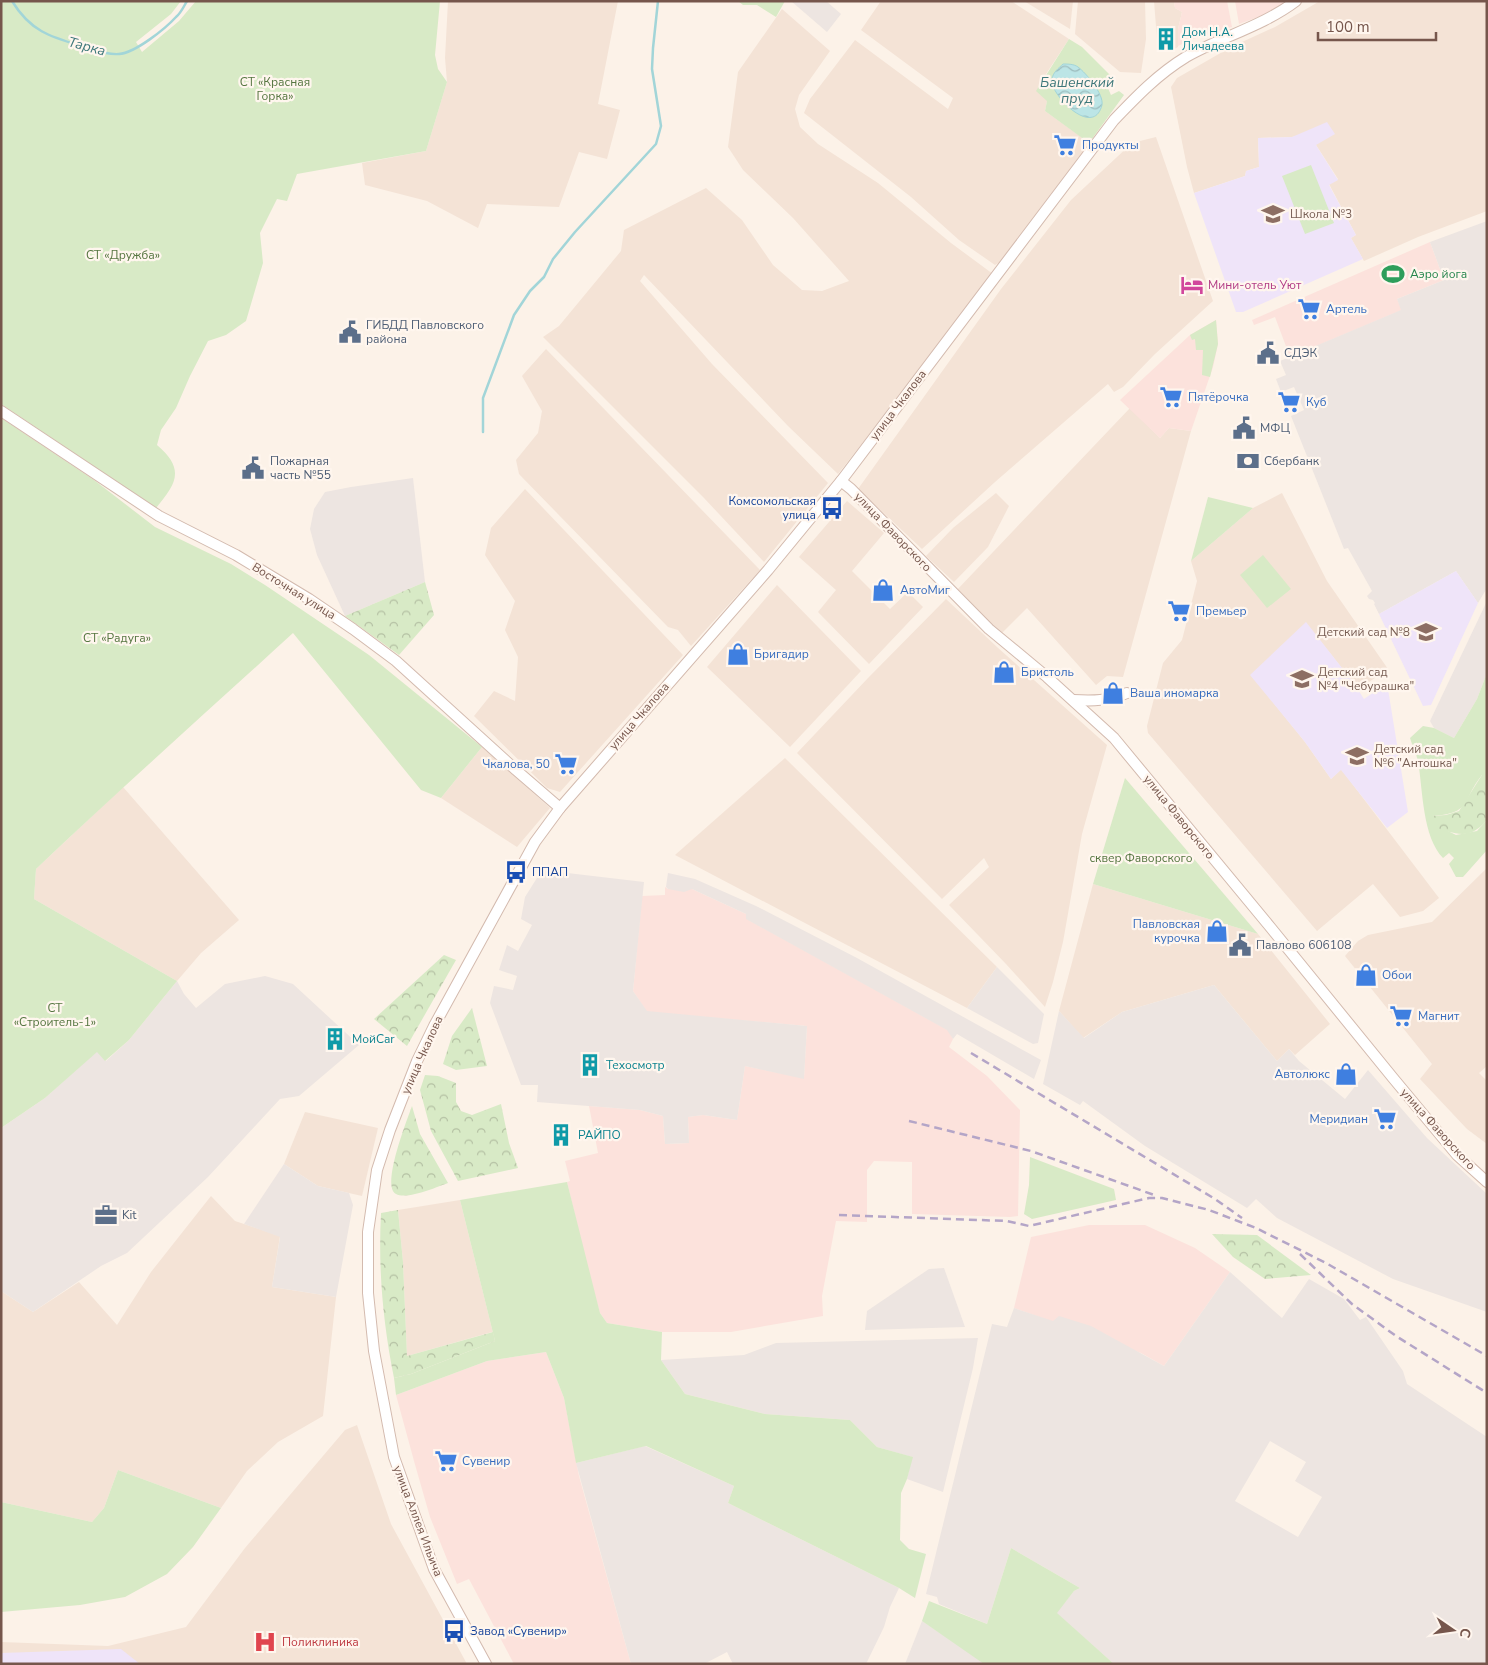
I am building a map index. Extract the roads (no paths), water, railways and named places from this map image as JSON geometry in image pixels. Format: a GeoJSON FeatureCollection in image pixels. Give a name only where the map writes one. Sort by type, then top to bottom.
{"type":"FeatureCollection","features":[{"type":"Feature","properties":{"kind":"main road","name":"улица Чкалова"},"geometry":{"type":"LineString","coordinates":[[394,1457],[374,1350],[368,1293],[368,1232],[377,1170],[390,1130],[417,1061],[434,1026],[535,842],[560,808],[768,570],[841,481],[1114,120],[1139,93],[1185,58],[1281,11],[1296,1]]}},
{"type":"Feature","properties":{"kind":"main road","name":"Восточная улица"},"geometry":{"type":"LineString","coordinates":[[1,412],[159,516],[236,555],[309,599],[353,629],[396,661],[503,759],[560,808]]}},
{"type":"Feature","properties":{"kind":"main road","name":"улица Фаворского"},"geometry":{"type":"LineString","coordinates":[[841,481],[988,629],[1073,700],[1114,738],[1272,928],[1393,1078],[1457,1154],[1487,1182]]}},
{"type":"Feature","properties":{"kind":"main road"},"geometry":{"type":"LineString","coordinates":[[1073,700],[1110,700],[1127,693]]}},
{"type":"Feature","properties":{"kind":"main road","name":"улица Аллея Ильича"},"geometry":{"type":"LineString","coordinates":[[394,1457],[434,1569],[486,1664]]}},
{"type":"Feature","properties":{"kind":"water","name":"Башенский пруд"},"geometry":{"type":"Polygon","coordinates":[[[1063,64],[1078,67],[1094,84],[1102,100],[1102,105],[1097,114],[1090,118],[1081,116],[1072,110],[1057,93],[1052,79],[1055,72],[1063,64]]]}},
{"type":"Feature","properties":{"kind":"waterway","name":"Тарка"},"geometry":{"type":"LineString","coordinates":[[12,1],[28,21],[45,33],[65,41],[115,54],[126,53],[149,40],[178,15],[187,1]]}},
{"type":"Feature","properties":{"kind":"waterway"},"geometry":{"type":"LineString","coordinates":[[483,432],[483,398],[514,315],[530,291],[544,277],[553,259],[575,232],[656,144],[661,126],[652,69],[658,1]]}},
{"type":"Feature","properties":{"kind":"railway"},"geometry":{"type":"LineString","coordinates":[[971,1053],[1215,1199],[1242,1218]]}},
{"type":"Feature","properties":{"kind":"railway"},"geometry":{"type":"LineString","coordinates":[[909,1121],[1031,1151],[1157,1196]]}},
{"type":"Feature","properties":{"kind":"railway"},"geometry":{"type":"LineString","coordinates":[[839,1215],[1007,1221],[1029,1226],[1149,1198],[1162,1198],[1209,1210],[1256,1228],[1326,1263],[1487,1356]]}},
{"type":"Feature","properties":{"kind":"railway"},"geometry":{"type":"LineString","coordinates":[[1300,1254],[1352,1304],[1396,1336],[1487,1393]]}},
{"type":"Feature","properties":{"kind":"place","name":"Дом Н.А. Личадеева"},"geometry":{"type":"Point","coordinates":[1166,39]}},
{"type":"Feature","properties":{"kind":"place","name":"Продукты"},"geometry":{"type":"Point","coordinates":[1065,145]}},
{"type":"Feature","properties":{"kind":"place","name":"Школа №3"},"geometry":{"type":"Point","coordinates":[1273,214]}},
{"type":"Feature","properties":{"kind":"place","name":"Аэро йога"},"geometry":{"type":"Point","coordinates":[1393,274]}},
{"type":"Feature","properties":{"kind":"place","name":"Мини-отель Уют"},"geometry":{"type":"Point","coordinates":[1192,285]}},
{"type":"Feature","properties":{"kind":"place","name":"Артель"},"geometry":{"type":"Point","coordinates":[1309,309]}},
{"type":"Feature","properties":{"kind":"place","name":"ГИБДД Павловского района"},"geometry":{"type":"Point","coordinates":[350,332]}},
{"type":"Feature","properties":{"kind":"place","name":"СДЭК"},"geometry":{"type":"Point","coordinates":[1268,353]}},
{"type":"Feature","properties":{"kind":"place","name":"Пятёрочка"},"geometry":{"type":"Point","coordinates":[1171,397]}},
{"type":"Feature","properties":{"kind":"place","name":"Куб"},"geometry":{"type":"Point","coordinates":[1289,402]}},
{"type":"Feature","properties":{"kind":"place","name":"МФЦ"},"geometry":{"type":"Point","coordinates":[1244,428]}},
{"type":"Feature","properties":{"kind":"place","name":"Сбербанк"},"geometry":{"type":"Point","coordinates":[1248,461]}},
{"type":"Feature","properties":{"kind":"place","name":"Пожарная часть №55"},"geometry":{"type":"Point","coordinates":[253,468]}},
{"type":"Feature","properties":{"kind":"place","name":"Комсомольская улица"},"geometry":{"type":"Point","coordinates":[832,508]}},
{"type":"Feature","properties":{"kind":"place","name":"АвтоМиг"},"geometry":{"type":"Point","coordinates":[883,590]}},
{"type":"Feature","properties":{"kind":"place","name":"Премьер"},"geometry":{"type":"Point","coordinates":[1179,611]}},
{"type":"Feature","properties":{"kind":"place","name":"Детский сад №8"},"geometry":{"type":"Point","coordinates":[1426,632]}},
{"type":"Feature","properties":{"kind":"place","name":"Бригадир"},"geometry":{"type":"Point","coordinates":[738,654]}},
{"type":"Feature","properties":{"kind":"place","name":"Бристоль"},"geometry":{"type":"Point","coordinates":[1004,672]}},
{"type":"Feature","properties":{"kind":"place","name":"Детский сад №4 \"Чебурашка\""},"geometry":{"type":"Point","coordinates":[1302,679]}},
{"type":"Feature","properties":{"kind":"place","name":"Ваша иномарка"},"geometry":{"type":"Point","coordinates":[1113,693]}},
{"type":"Feature","properties":{"kind":"place","name":"Детский сад №6 \"Антошка\""},"geometry":{"type":"Point","coordinates":[1357,756]}},
{"type":"Feature","properties":{"kind":"place","name":"Чкалова, 50"},"geometry":{"type":"Point","coordinates":[566,764]}},
{"type":"Feature","properties":{"kind":"place","name":"ППАП"},"geometry":{"type":"Point","coordinates":[516,872]}},
{"type":"Feature","properties":{"kind":"place","name":"Павловская курочка"},"geometry":{"type":"Point","coordinates":[1217,931]}},
{"type":"Feature","properties":{"kind":"place","name":"Павлово 606108"},"geometry":{"type":"Point","coordinates":[1240,945]}},
{"type":"Feature","properties":{"kind":"place","name":"Обои"},"geometry":{"type":"Point","coordinates":[1366,975]}},
{"type":"Feature","properties":{"kind":"place","name":"Магнит"},"geometry":{"type":"Point","coordinates":[1401,1016]}},
{"type":"Feature","properties":{"kind":"place","name":"МойCar"},"geometry":{"type":"Point","coordinates":[335,1039]}},
{"type":"Feature","properties":{"kind":"place","name":"Техосмотр"},"geometry":{"type":"Point","coordinates":[590,1065]}},
{"type":"Feature","properties":{"kind":"place","name":"Автолюкс"},"geometry":{"type":"Point","coordinates":[1346,1074]}},
{"type":"Feature","properties":{"kind":"place","name":"Меридиан"},"geometry":{"type":"Point","coordinates":[1385,1119]}},
{"type":"Feature","properties":{"kind":"place","name":"РАЙПО"},"geometry":{"type":"Point","coordinates":[561,1135]}},
{"type":"Feature","properties":{"kind":"place","name":"Kit"},"geometry":{"type":"Point","coordinates":[106,1215]}},
{"type":"Feature","properties":{"kind":"place","name":"Сувенир"},"geometry":{"type":"Point","coordinates":[446,1461]}},
{"type":"Feature","properties":{"kind":"place","name":"Завод «Сувенир»"},"geometry":{"type":"Point","coordinates":[454,1631]}},
{"type":"Feature","properties":{"kind":"place","name":"Поликлиника"},"geometry":{"type":"Point","coordinates":[265,1642]}},
{"type":"Feature","properties":{"kind":"park label","name":"СТ «Красная Горка»"},"geometry":{"type":"Point","coordinates":[275,89]}},
{"type":"Feature","properties":{"kind":"park label","name":"СТ «Дружба»"},"geometry":{"type":"Point","coordinates":[123,255]}},
{"type":"Feature","properties":{"kind":"park label","name":"СТ «Радуга»"},"geometry":{"type":"Point","coordinates":[117,638]}},
{"type":"Feature","properties":{"kind":"park label","name":"сквер Фаворского"},"geometry":{"type":"Point","coordinates":[1141,858]}},
{"type":"Feature","properties":{"kind":"park label","name":"СТ «Строитель-1»"},"geometry":{"type":"Point","coordinates":[55,1015]}}]}
